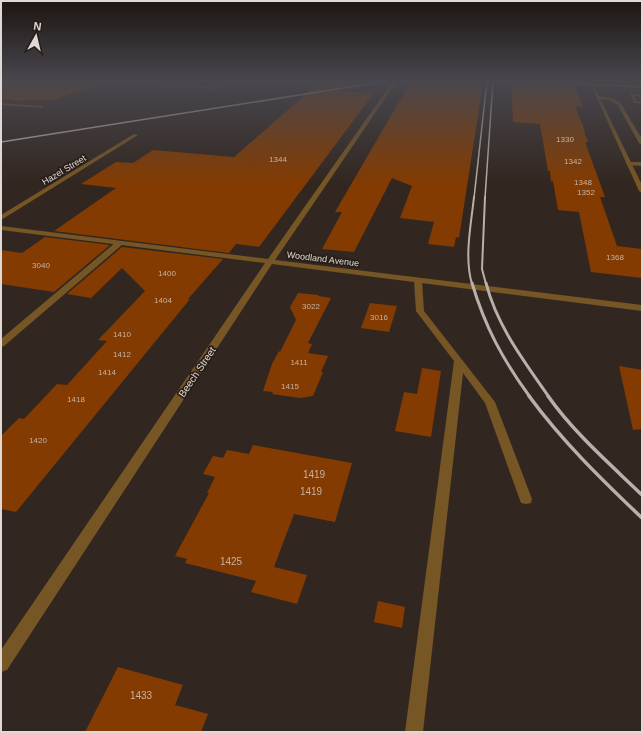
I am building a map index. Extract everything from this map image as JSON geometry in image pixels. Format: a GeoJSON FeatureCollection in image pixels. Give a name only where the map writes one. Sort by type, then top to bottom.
{"type":"FeatureCollection","features":[{"type":"Feature","properties":{"kind":"street","name":"Beech Street"},"geometry":{"type":"LineString","coordinates":[[1,664],[270,262],[371,115]]}},
{"type":"Feature","properties":{"kind":"street"},"geometry":{"type":"LineString","coordinates":[[606,115],[642,191]]}},
{"type":"Feature","properties":{"kind":"street"},"geometry":{"type":"LineString","coordinates":[[626,115],[642,143]]}},
{"type":"Feature","properties":{"kind":"street","name":"Hazel Street"},"geometry":{"type":"LineString","coordinates":[[1,218],[136,135]]}},
{"type":"Feature","properties":{"kind":"street"},"geometry":{"type":"LineString","coordinates":[[628,163],[642,164]]}},
{"type":"Feature","properties":{"kind":"street","name":"Woodland Avenue"},"geometry":{"type":"LineString","coordinates":[[1,228],[119,244],[642,308]]}},
{"type":"Feature","properties":{"kind":"street"},"geometry":{"type":"LineString","coordinates":[[1,344],[119,244]]}},
{"type":"Feature","properties":{"kind":"street"},"geometry":{"type":"LineString","coordinates":[[418,280],[420,311],[490,402],[526,499]]}},
{"type":"Feature","properties":{"kind":"street"},"geometry":{"type":"LineString","coordinates":[[414,732],[459,361]]}},
{"type":"Feature","properties":{"kind":"building"},"geometry":{"type":"Polygon","coordinates":[[[282,115],[357,115],[259,247],[236,244],[229,253],[54,231],[116,188],[81,184],[116,162],[133,163],[153,150],[234,157],[282,115]]]}},
{"type":"Feature","properties":{"kind":"building"},"geometry":{"type":"Polygon","coordinates":[[[391,115],[478,115],[459,238],[456,237],[454,247],[428,244],[434,222],[400,218],[412,186],[392,178],[354,252],[322,249],[342,212],[335,212],[391,115]]]}},
{"type":"Feature","properties":{"kind":"building"},"geometry":{"type":"Polygon","coordinates":[[[513,115],[579,115],[588,142],[585,142],[605,197],[600,197],[617,246],[642,249],[642,278],[591,272],[579,212],[558,210],[553,181],[551,181],[550,171],[548,171],[540,124],[513,122],[513,115]]]}},
{"type":"Feature","properties":{"kind":"building"},"geometry":{"type":"Polygon","coordinates":[[[45,237],[110,245],[54,292],[1,284],[1,250],[22,253],[45,237]]]}},
{"type":"Feature","properties":{"kind":"building"},"geometry":{"type":"Polygon","coordinates":[[[122,247],[223,259],[188,299],[190,299],[16,512],[1,509],[1,436],[19,418],[24,419],[57,384],[67,385],[107,341],[98,340],[145,291],[122,268],[91,298],[67,294],[122,247]]]}},
{"type":"Feature","properties":{"kind":"building"},"geometry":{"type":"Polygon","coordinates":[[[298,293],[331,298],[308,343],[312,344],[308,353],[328,356],[313,396],[300,398],[272,394],[273,392],[263,391],[272,364],[279,351],[280,352],[296,320],[290,307],[298,293]]]}},
{"type":"Feature","properties":{"kind":"building"},"geometry":{"type":"Polygon","coordinates":[[[370,303],[397,306],[389,332],[361,328],[370,303]]]}},
{"type":"Feature","properties":{"kind":"building"},"geometry":{"type":"Polygon","coordinates":[[[619,366],[642,370],[642,429],[633,430],[619,366]]]}},
{"type":"Feature","properties":{"kind":"building"},"geometry":{"type":"Polygon","coordinates":[[[422,368],[441,371],[431,437],[395,431],[404,392],[417,394],[422,368]]]}},
{"type":"Feature","properties":{"kind":"building"},"geometry":{"type":"Polygon","coordinates":[[[253,445],[352,463],[335,522],[294,514],[274,567],[307,575],[297,604],[251,592],[256,581],[185,563],[187,559],[175,556],[209,493],[207,493],[215,477],[203,474],[213,456],[223,458],[227,450],[249,454],[253,445]]]}},
{"type":"Feature","properties":{"kind":"building"},"geometry":{"type":"Polygon","coordinates":[[[378,601],[405,607],[402,628],[374,622],[378,601]]]}},
{"type":"Feature","properties":{"kind":"building"},"geometry":{"type":"Polygon","coordinates":[[[118,667],[183,685],[175,705],[208,714],[201,732],[85,732],[118,667]]]}},
{"type":"Feature","properties":{"kind":"railway"},"geometry":{"type":"LineString","coordinates":[[1,142],[171,115]]}},
{"type":"Feature","properties":{"kind":"railway"},"geometry":{"type":"LineString","coordinates":[[474,198],[483,115]]}},
{"type":"Feature","properties":{"kind":"railway"},"geometry":{"type":"LineString","coordinates":[[485,198],[491,115]]}},
{"type":"Feature","properties":{"kind":"railway"},"geometry":{"type":"LineString","coordinates":[[472,284],[468,252],[474,197]]}},
{"type":"Feature","properties":{"kind":"railway"},"geometry":{"type":"LineString","coordinates":[[485,197],[482,269],[486,284]]}},
{"type":"Feature","properties":{"kind":"railway"},"geometry":{"type":"LineString","coordinates":[[472,283],[477,299],[496,343],[511,370],[530,397]]}},
{"type":"Feature","properties":{"kind":"railway"},"geometry":{"type":"LineString","coordinates":[[486,283],[497,314],[512,343],[549,397]]}},
{"type":"Feature","properties":{"kind":"railway"},"geometry":{"type":"LineString","coordinates":[[529,396],[555,429],[597,475],[642,518]]}},
{"type":"Feature","properties":{"kind":"railway"},"geometry":{"type":"LineString","coordinates":[[548,396],[569,423],[642,495]]}}]}
